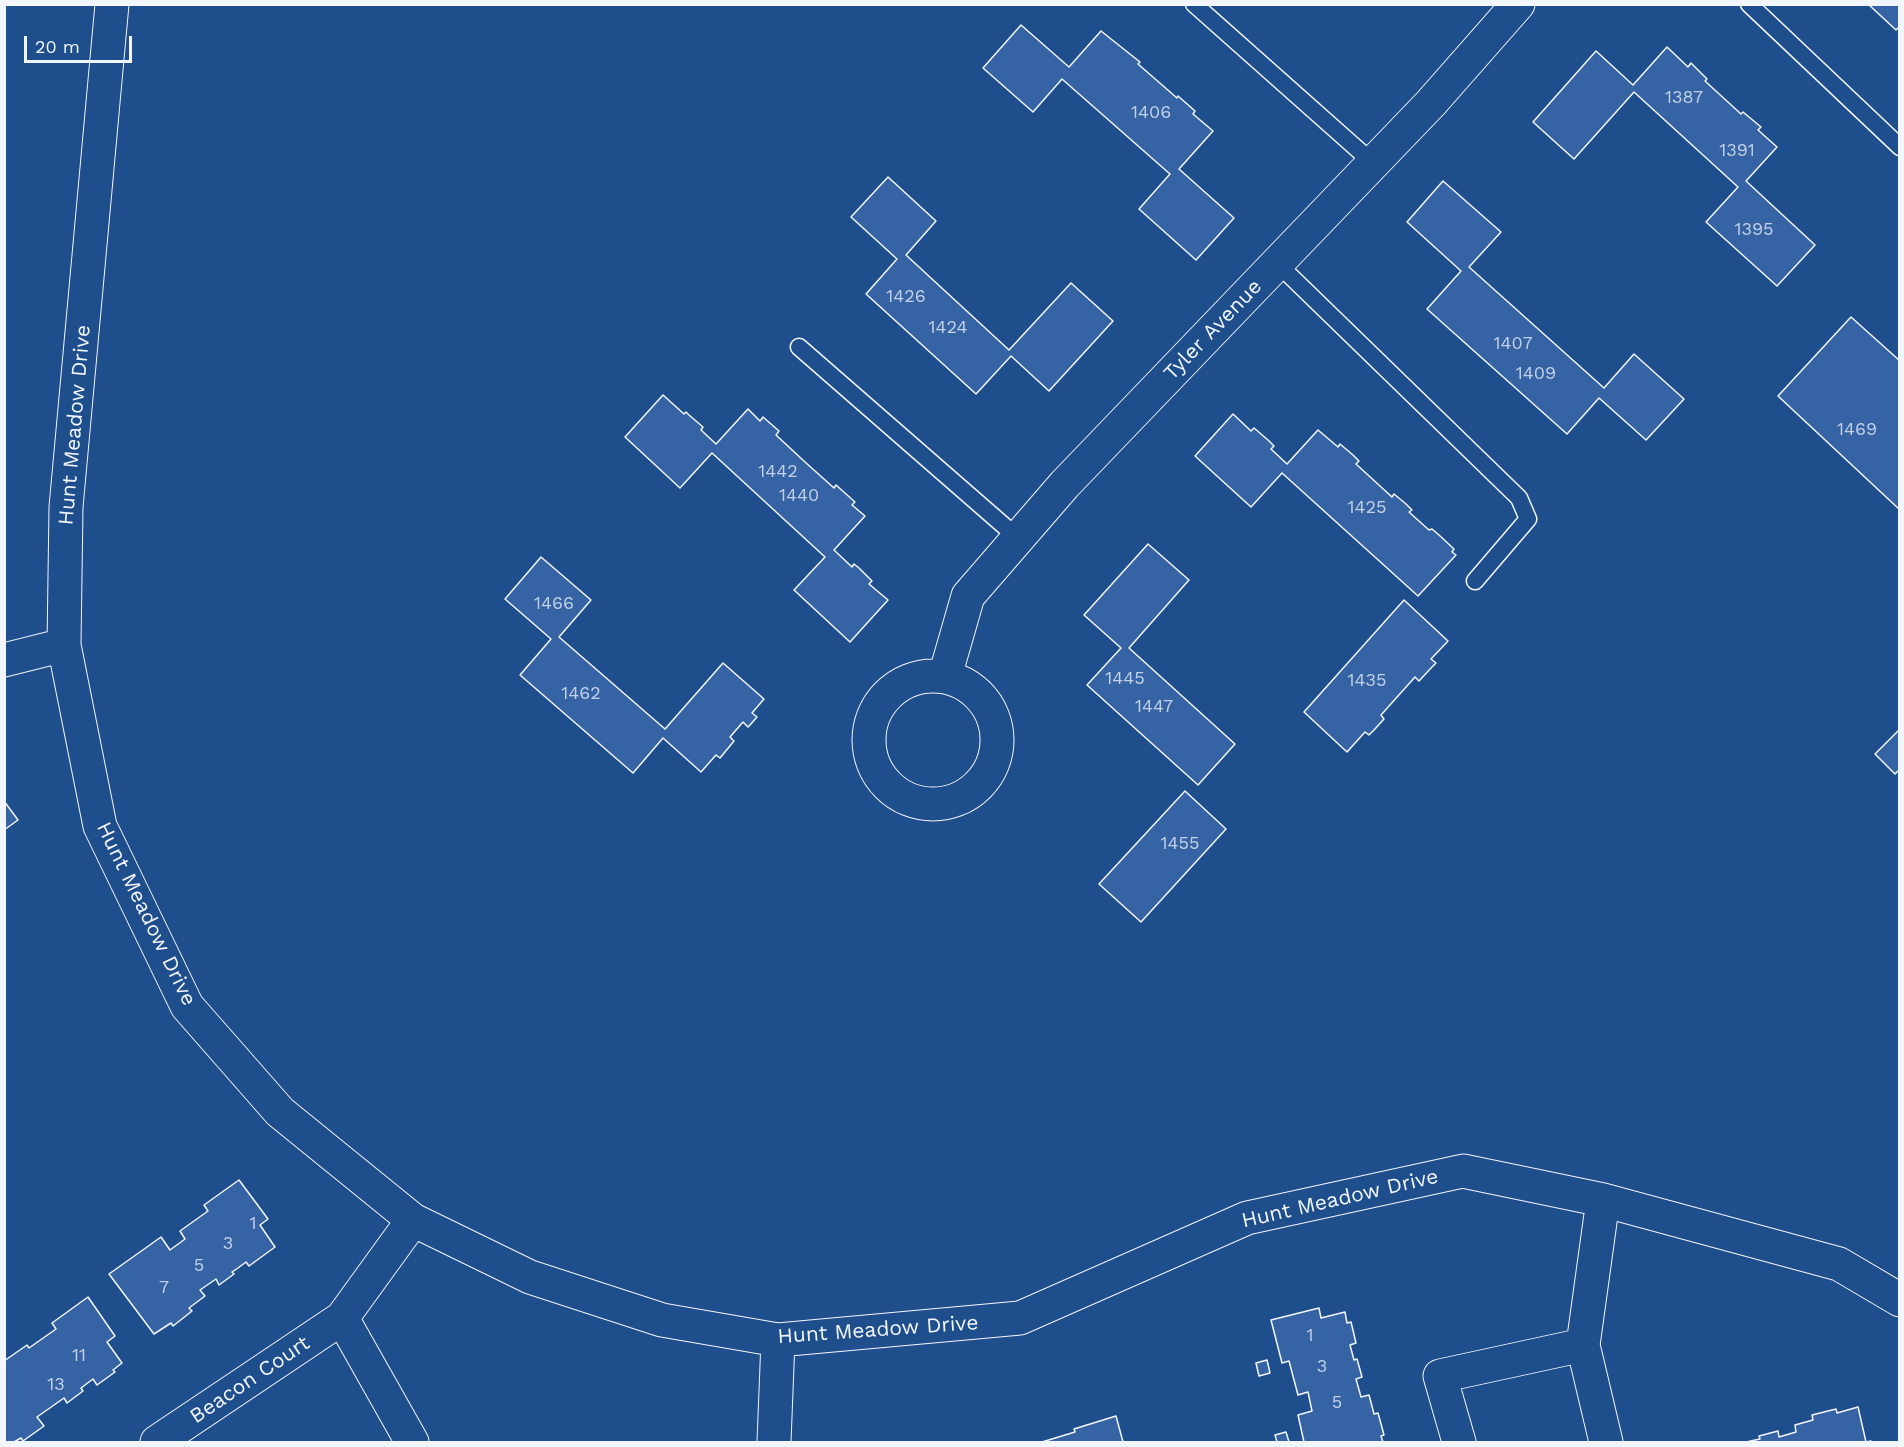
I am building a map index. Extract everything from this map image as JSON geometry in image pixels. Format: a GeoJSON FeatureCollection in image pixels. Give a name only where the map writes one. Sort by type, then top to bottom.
{"type":"FeatureCollection","features":[{"type":"Feature","properties":{"kind":"street","name":"Hunt Meadow Drive"},"geometry":{"type":"LineString","coordinates":[[112,4],[66,507],[64,645],[100,826],[187,1006],[279,1112],[413,1220],[530,1276],[607,1302],[662,1320],[778,1340],[1020,1318],[1247,1218],[1463,1171],[1604,1200],[1839,1264],[1899,1300]]}},
{"type":"Feature","properties":{"kind":"street","name":"Tyler Avenue"},"geometry":{"type":"LineString","coordinates":[[945,676],[968,596],[1065,484],[1431,103],[1518,4]]}},
{"type":"Feature","properties":{"kind":"street"},"geometry":{"type":"LineString","coordinates":[[4,660],[64,645]]}},
{"type":"Feature","properties":{"kind":"street"},"geometry":{"type":"LineString","coordinates":[[1604,1200],[1583,1345],[1606,1443]]}},
{"type":"Feature","properties":{"kind":"street","name":"Beacon Court"},"geometry":{"type":"LineString","coordinates":[[157,1443],[342,1318],[413,1220]]}},
{"type":"Feature","properties":{"kind":"street"},"geometry":{"type":"LineString","coordinates":[[342,1318],[412,1443]]}},
{"type":"Feature","properties":{"kind":"street"},"geometry":{"type":"LineString","coordinates":[[774,1443],[778,1340]]}},
{"type":"Feature","properties":{"kind":"street"},"geometry":{"type":"LineString","coordinates":[[1459,1443],[1440,1376],[1583,1345]]}},
{"type":"Feature","properties":{"kind":"lane"},"geometry":{"type":"LineString","coordinates":[[1194,4],[1373,163]]}},
{"type":"Feature","properties":{"kind":"lane"},"geometry":{"type":"LineString","coordinates":[[1749,4],[1899,147]]}},
{"type":"Feature","properties":{"kind":"lane"},"geometry":{"type":"LineString","coordinates":[[1277,263],[1519,498],[1528,519],[1475,581]]}},
{"type":"Feature","properties":{"kind":"lane"},"geometry":{"type":"LineString","coordinates":[[800,347],[1018,538]]}},
{"type":"Feature","properties":{"kind":"building"},"geometry":{"type":"Polygon","coordinates":[[[1868,4],[1900,4],[1900,26],[1896,30],[1868,4]]]}},
{"type":"Feature","properties":{"kind":"building"},"geometry":{"type":"Polygon","coordinates":[[[1021,25],[1069,67],[1101,31],[1195,111],[1193,114],[1213,131],[1179,169],[1234,218],[1196,260],[1139,209],[1170,174],[1062,79],[1033,112],[983,68],[1021,25]]]}},
{"type":"Feature","properties":{"kind":"building"},"geometry":{"type":"Polygon","coordinates":[[[1667,47],[1688,67],[1691,63],[1707,79],[1705,81],[1741,114],[1743,112],[1761,127],[1758,130],[1777,147],[1746,181],[1815,245],[1777,286],[1706,222],[1738,187],[1634,92],[1574,159],[1533,122],[1596,51],[1633,85],[1667,47]]]}},
{"type":"Feature","properties":{"kind":"building"},"geometry":{"type":"Polygon","coordinates":[[[888,177],[936,221],[906,255],[1009,350],[1071,283],[1113,321],[1049,391],[1011,356],[976,394],[866,294],[897,259],[851,217],[888,177]]]}},
{"type":"Feature","properties":{"kind":"building"},"geometry":{"type":"Polygon","coordinates":[[[1443,181],[1501,232],[1469,267],[1604,388],[1634,354],[1684,399],[1646,440],[1599,398],[1567,434],[1427,309],[1461,271],[1407,222],[1443,181]]]}},
{"type":"Feature","properties":{"kind":"building"},"geometry":{"type":"Polygon","coordinates":[[[1851,317],[1900,361],[1900,510],[1778,396],[1851,317]]]}},
{"type":"Feature","properties":{"kind":"building"},"geometry":{"type":"Polygon","coordinates":[[[663,395],[703,427],[701,430],[716,444],[748,409],[760,421],[763,417],[779,431],[776,435],[805,462],[834,488],[836,485],[855,502],[852,505],[865,516],[834,550],[852,567],[854,564],[859,568],[872,581],[869,584],[888,600],[850,642],[794,590],[825,557],[712,453],[680,488],[625,437],[663,395]]]}},
{"type":"Feature","properties":{"kind":"building"},"geometry":{"type":"Polygon","coordinates":[[[1233,414],[1251,431],[1254,428],[1268,440],[1274,446],[1271,449],[1287,464],[1318,430],[1338,447],[1340,444],[1353,455],[1359,461],[1356,464],[1392,497],[1394,494],[1406,504],[1412,510],[1409,512],[1429,530],[1432,529],[1439,535],[1454,549],[1452,552],[1456,555],[1418,596],[1282,473],[1251,507],[1195,456],[1233,414]]]}},
{"type":"Feature","properties":{"kind":"building"},"geometry":{"type":"Polygon","coordinates":[[[1148,544],[1189,580],[1129,648],[1235,744],[1198,785],[1087,685],[1121,648],[1084,615],[1148,544]]]}},
{"type":"Feature","properties":{"kind":"building"},"geometry":{"type":"Polygon","coordinates":[[[541,557],[591,600],[559,637],[665,729],[723,663],[764,699],[752,713],[757,717],[748,727],[743,722],[730,737],[734,741],[720,758],[716,755],[701,772],[663,738],[633,773],[520,675],[551,639],[505,599],[541,557]]]}},
{"type":"Feature","properties":{"kind":"building"},"geometry":{"type":"Polygon","coordinates":[[[1404,600],[1448,641],[1431,659],[1436,663],[1419,681],[1415,677],[1381,715],[1384,719],[1369,735],[1365,732],[1347,752],[1304,712],[1404,600]]]}},
{"type":"Feature","properties":{"kind":"building"},"geometry":{"type":"Polygon","coordinates":[[[1900,729],[1900,769],[1895,774],[1875,754],[1900,729]]]}},
{"type":"Feature","properties":{"kind":"building"},"geometry":{"type":"Polygon","coordinates":[[[1185,791],[1226,829],[1141,922],[1099,884],[1185,791]]]}},
{"type":"Feature","properties":{"kind":"building"},"geometry":{"type":"Polygon","coordinates":[[[4,801],[18,820],[4,830],[4,801]]]}},
{"type":"Feature","properties":{"kind":"building"},"geometry":{"type":"Polygon","coordinates":[[[239,1180],[268,1219],[260,1225],[275,1247],[249,1266],[246,1262],[219,1285],[216,1279],[200,1290],[205,1296],[189,1308],[192,1311],[173,1326],[171,1323],[154,1334],[109,1274],[161,1237],[170,1250],[185,1239],[180,1231],[208,1211],[204,1205],[239,1180]]]}},
{"type":"Feature","properties":{"kind":"building"},"geometry":{"type":"Polygon","coordinates":[[[88,1297],[115,1336],[107,1342],[122,1363],[113,1370],[115,1372],[97,1385],[93,1379],[81,1388],[83,1391],[67,1403],[64,1398],[37,1417],[44,1426],[23,1441],[21,1438],[14,1442],[4,1442],[4,1361],[27,1345],[29,1348],[56,1329],[52,1323],[88,1297]]]}},
{"type":"Feature","properties":{"kind":"building"},"geometry":{"type":"Polygon","coordinates":[[[1319,1308],[1321,1318],[1345,1312],[1347,1323],[1351,1322],[1356,1343],[1350,1345],[1362,1377],[1356,1379],[1361,1397],[1369,1395],[1374,1414],[1378,1413],[1384,1435],[1381,1436],[1383,1442],[1304,1442],[1298,1415],[1312,1411],[1308,1392],[1298,1395],[1289,1361],[1282,1363],[1271,1320],[1319,1308]]]}},
{"type":"Feature","properties":{"kind":"building"},"geometry":{"type":"Polygon","coordinates":[[[1267,1360],[1270,1373],[1259,1376],[1256,1363],[1267,1360]]]}},
{"type":"Feature","properties":{"kind":"building"},"geometry":{"type":"Polygon","coordinates":[[[1858,1407],[1866,1442],[1746,1442],[1778,1431],[1779,1437],[1796,1432],[1795,1425],[1813,1420],[1812,1415],[1836,1409],[1837,1413],[1858,1407]]]}},
{"type":"Feature","properties":{"kind":"building"},"geometry":{"type":"Polygon","coordinates":[[[1116,1416],[1123,1442],[1042,1442],[1075,1432],[1074,1429],[1116,1416]]]}},
{"type":"Feature","properties":{"kind":"building"},"geometry":{"type":"Polygon","coordinates":[[[1286,1432],[1289,1442],[1277,1442],[1275,1435],[1286,1432]]]}}]}
